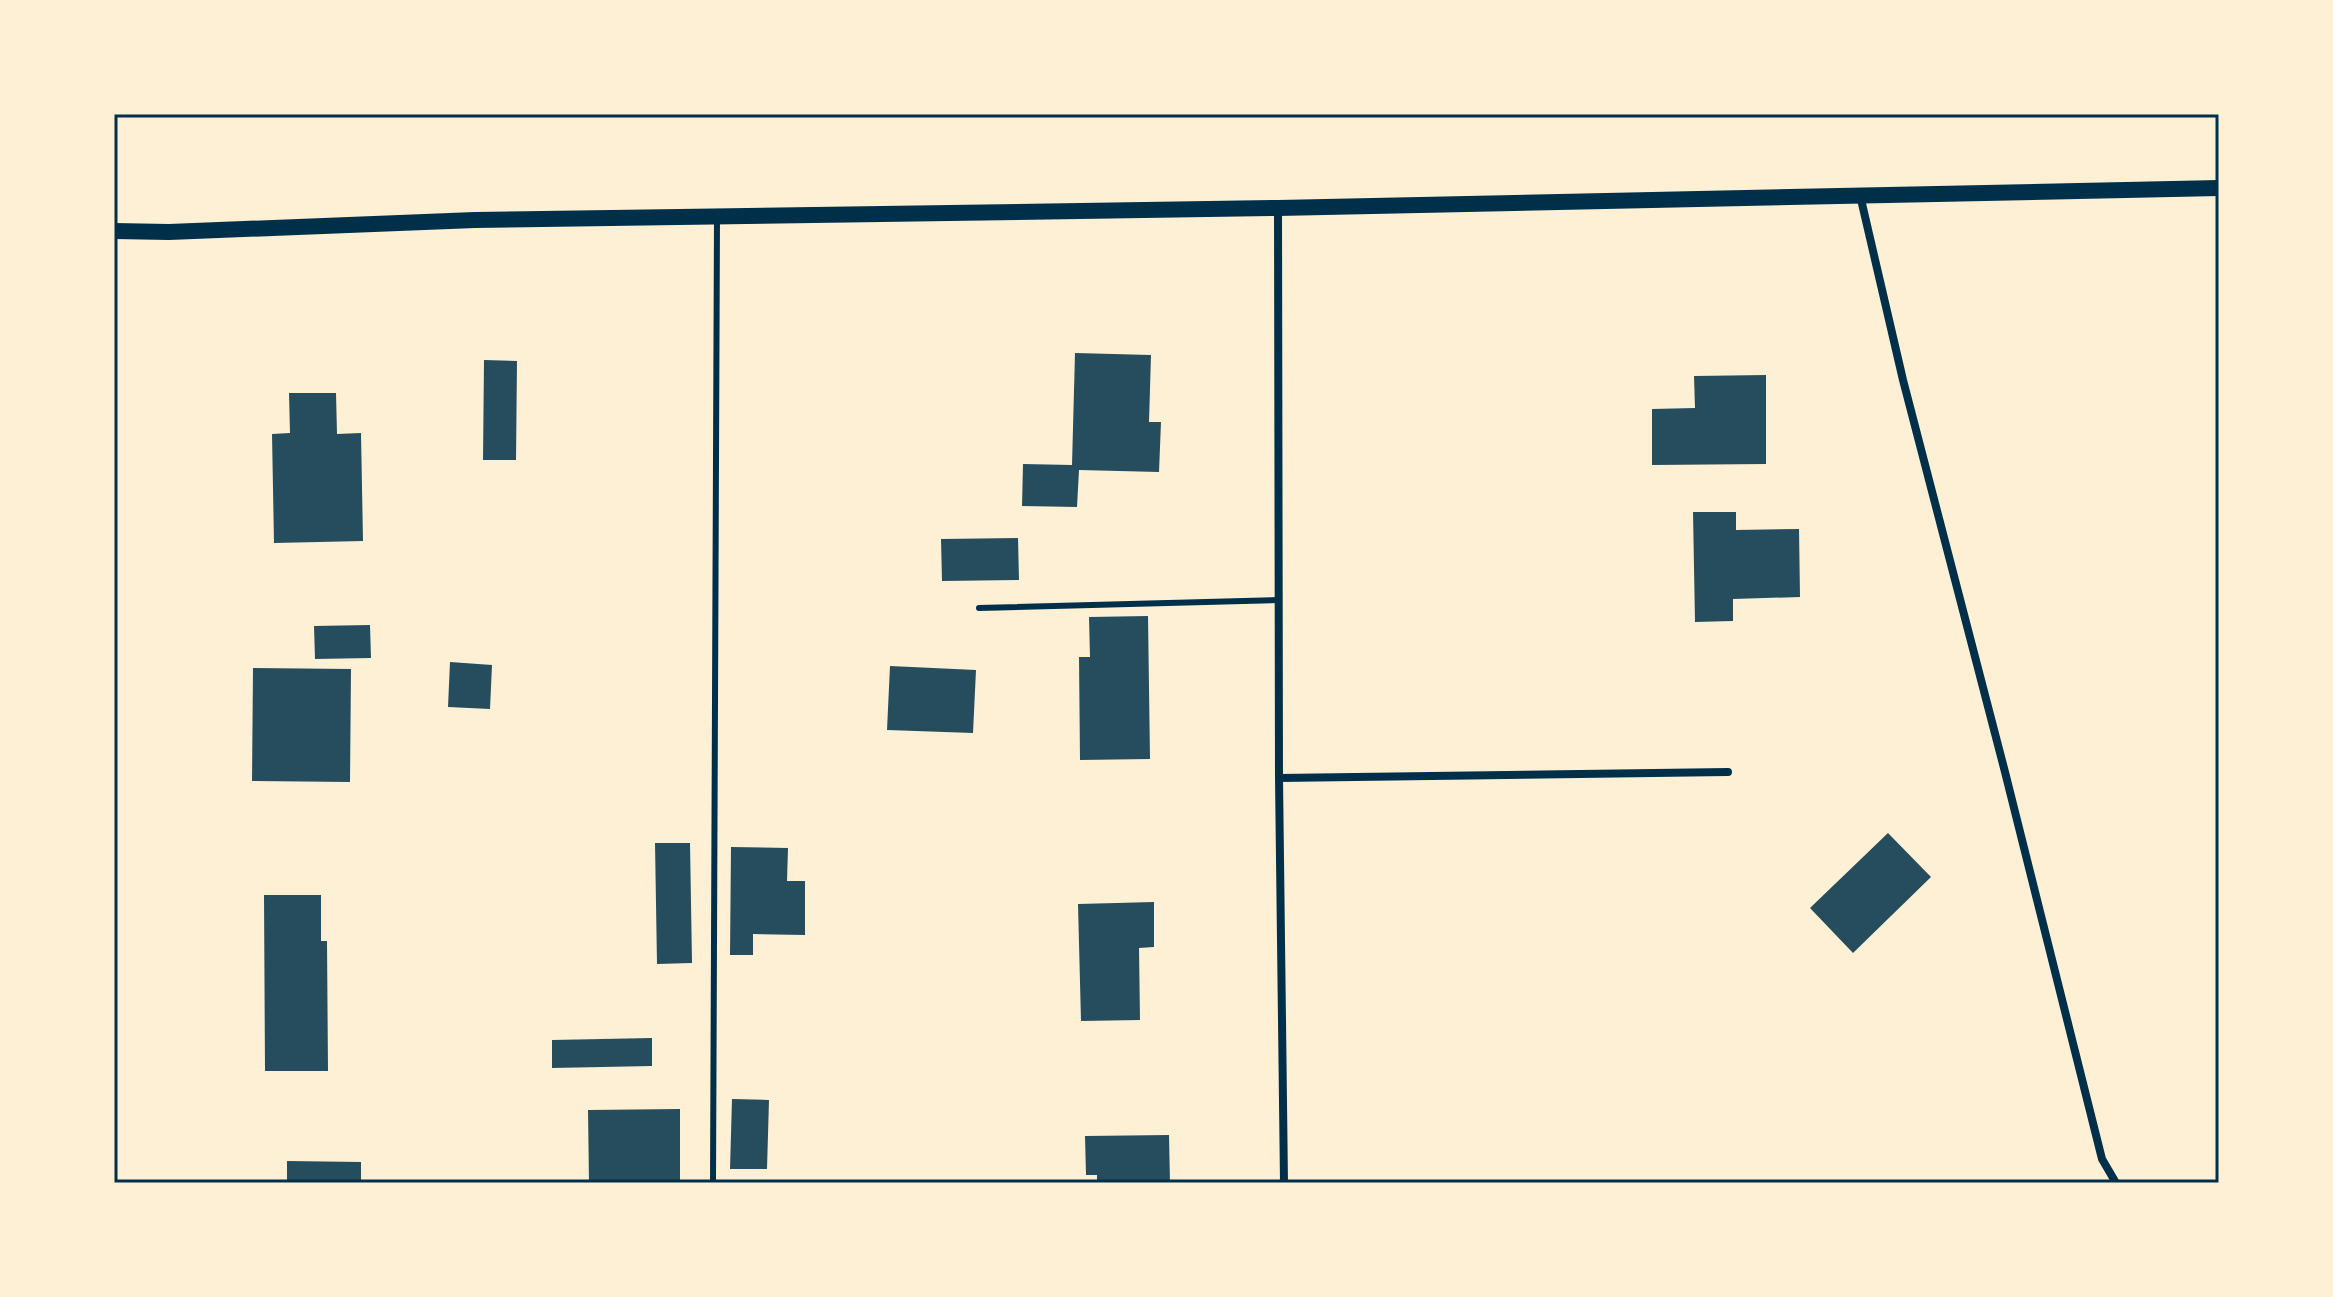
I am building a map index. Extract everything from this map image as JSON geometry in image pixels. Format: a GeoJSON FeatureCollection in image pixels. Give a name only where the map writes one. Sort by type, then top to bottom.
{"type":"FeatureCollection","features":[{"type":"Feature","properties":{"kind":"main road"},"geometry":{"type":"LineString","coordinates":[[114,231],[169,232],[475,220],[1278,208],[2219,188]]}},
{"type":"Feature","properties":{"kind":"street"},"geometry":{"type":"LineString","coordinates":[[1860,195],[1907,396],[2102,1159],[2116,1183]]}},
{"type":"Feature","properties":{"kind":"street"},"geometry":{"type":"LineString","coordinates":[[1278,208],[1279,778],[1284,1183]]}},
{"type":"Feature","properties":{"kind":"street"},"geometry":{"type":"LineString","coordinates":[[1279,778],[1728,772]]}},
{"type":"Feature","properties":{"kind":"lane"},"geometry":{"type":"LineString","coordinates":[[713,1183],[717,217]]}},
{"type":"Feature","properties":{"kind":"lane"},"geometry":{"type":"LineString","coordinates":[[979,608],[1279,600]]}},
{"type":"Feature","properties":{"kind":"building"},"geometry":{"type":"Polygon","coordinates":[[[1075,353],[1151,355],[1149,422],[1161,422],[1159,472],[1079,470],[1077,507],[1022,506],[1023,464],[1072,465],[1075,353]]]}},
{"type":"Feature","properties":{"kind":"building"},"geometry":{"type":"Polygon","coordinates":[[[484,360],[517,361],[516,460],[483,460],[484,360]]]}},
{"type":"Feature","properties":{"kind":"building"},"geometry":{"type":"Polygon","coordinates":[[[1766,375],[1766,464],[1652,465],[1652,409],[1695,408],[1694,376],[1766,375]]]}},
{"type":"Feature","properties":{"kind":"building"},"geometry":{"type":"Polygon","coordinates":[[[289,393],[336,393],[337,434],[361,433],[363,541],[274,543],[272,434],[290,433],[289,393]]]}},
{"type":"Feature","properties":{"kind":"building"},"geometry":{"type":"Polygon","coordinates":[[[1693,512],[1736,512],[1736,530],[1799,529],[1800,597],[1733,599],[1733,621],[1695,622],[1693,512]]]}},
{"type":"Feature","properties":{"kind":"building"},"geometry":{"type":"Polygon","coordinates":[[[1018,538],[1019,580],[942,581],[941,539],[1018,538]]]}},
{"type":"Feature","properties":{"kind":"building"},"geometry":{"type":"Polygon","coordinates":[[[1148,616],[1150,759],[1080,760],[1079,657],[1090,657],[1089,617],[1148,616]]]}},
{"type":"Feature","properties":{"kind":"building"},"geometry":{"type":"Polygon","coordinates":[[[370,625],[371,658],[315,659],[314,626],[370,625]]]}},
{"type":"Feature","properties":{"kind":"building"},"geometry":{"type":"Polygon","coordinates":[[[450,662],[492,665],[490,709],[448,707],[450,662]]]}},
{"type":"Feature","properties":{"kind":"building"},"geometry":{"type":"Polygon","coordinates":[[[890,666],[976,670],[973,733],[887,730],[890,666]]]}},
{"type":"Feature","properties":{"kind":"building"},"geometry":{"type":"Polygon","coordinates":[[[253,668],[351,669],[350,782],[252,781],[253,668]]]}},
{"type":"Feature","properties":{"kind":"building"},"geometry":{"type":"Polygon","coordinates":[[[1888,833],[1931,877],[1853,953],[1810,908],[1888,833]]]}},
{"type":"Feature","properties":{"kind":"building"},"geometry":{"type":"Polygon","coordinates":[[[655,843],[690,843],[692,963],[657,964],[655,843]]]}},
{"type":"Feature","properties":{"kind":"building"},"geometry":{"type":"Polygon","coordinates":[[[731,847],[788,848],[787,881],[805,881],[805,935],[753,934],[753,955],[730,955],[731,847]]]}},
{"type":"Feature","properties":{"kind":"building"},"geometry":{"type":"Polygon","coordinates":[[[264,895],[321,895],[321,941],[327,941],[328,1071],[265,1071],[264,895]]]}},
{"type":"Feature","properties":{"kind":"building"},"geometry":{"type":"Polygon","coordinates":[[[1154,902],[1154,947],[1139,948],[1140,1020],[1081,1021],[1078,904],[1154,902]]]}},
{"type":"Feature","properties":{"kind":"building"},"geometry":{"type":"Polygon","coordinates":[[[652,1038],[652,1066],[552,1068],[552,1040],[652,1038]]]}},
{"type":"Feature","properties":{"kind":"building"},"geometry":{"type":"Polygon","coordinates":[[[732,1099],[769,1100],[767,1169],[730,1169],[732,1099]]]}},
{"type":"Feature","properties":{"kind":"building"},"geometry":{"type":"Polygon","coordinates":[[[680,1109],[680,1183],[589,1183],[588,1110],[680,1109]]]}},
{"type":"Feature","properties":{"kind":"building"},"geometry":{"type":"Polygon","coordinates":[[[1169,1135],[1170,1183],[1097,1183],[1097,1175],[1086,1175],[1085,1136],[1169,1135]]]}},
{"type":"Feature","properties":{"kind":"building"},"geometry":{"type":"Polygon","coordinates":[[[287,1161],[361,1162],[361,1183],[287,1183],[287,1161]]]}}]}
